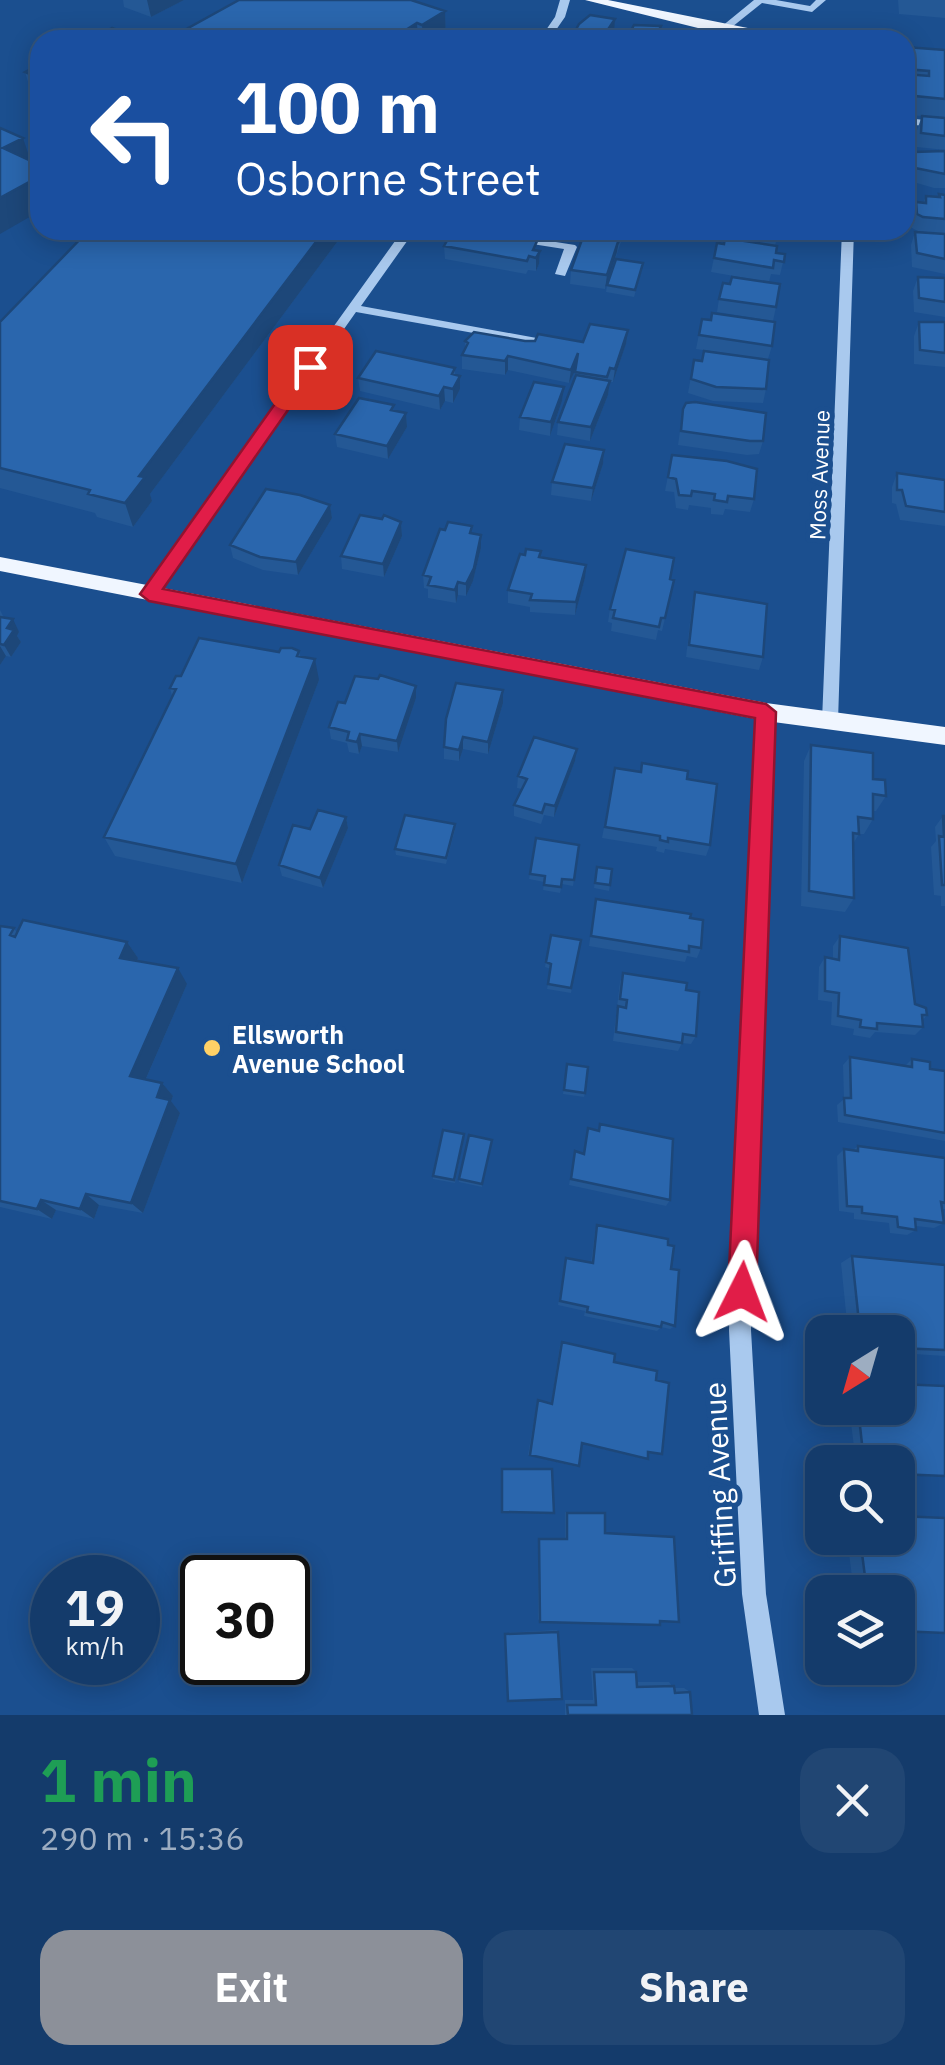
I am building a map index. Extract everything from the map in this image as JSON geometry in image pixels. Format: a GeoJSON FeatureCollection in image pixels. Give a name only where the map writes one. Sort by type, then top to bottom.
{"type":"FeatureCollection","features":[{"type":"Feature","properties":{"kind":"main road"},"geometry":{"type":"LineString","coordinates":[[591,0],[731,30]]}},
{"type":"Feature","properties":{"kind":"main road"},"geometry":{"type":"LineString","coordinates":[[0,564],[766,712],[945,736]]}},
{"type":"Feature","properties":{"kind":"street"},"geometry":{"type":"LineString","coordinates":[[551,30],[560,18],[564,0]]}},
{"type":"Feature","properties":{"kind":"street"},"geometry":{"type":"LineString","coordinates":[[724,29],[760,0],[812,9],[821,0]]}},
{"type":"Feature","properties":{"kind":"street"},"geometry":{"type":"LineString","coordinates":[[915,122],[945,125]]}},
{"type":"Feature","properties":{"kind":"street"},"geometry":{"type":"LineString","coordinates":[[149,594],[401,240]]}},
{"type":"Feature","properties":{"kind":"street"},"geometry":{"type":"LineString","coordinates":[[524,240],[570,247],[561,274]]}},
{"type":"Feature","properties":{"kind":"street","name":"Moss Avenue"},"geometry":{"type":"LineString","coordinates":[[830,721],[848,240]]}},
{"type":"Feature","properties":{"kind":"street"},"geometry":{"type":"LineString","coordinates":[[352,308],[576,349]]}},
{"type":"Feature","properties":{"kind":"street","name":"Griffing Avenue"},"geometry":{"type":"LineString","coordinates":[[766,712],[740,1330],[754,1594],[772,1715]]}},
{"type":"Feature","properties":{"kind":"building"},"geometry":{"type":"Polygon","coordinates":[[[239,0],[411,0],[445,11],[406,30],[185,30],[239,0]]]}},
{"type":"Feature","properties":{"kind":"building"},"geometry":{"type":"Polygon","coordinates":[[[590,15],[615,19],[608,30],[576,30],[590,15]]]}},
{"type":"Feature","properties":{"kind":"building"},"geometry":{"type":"Polygon","coordinates":[[[634,25],[661,26],[659,30],[631,30],[634,25]]]}},
{"type":"Feature","properties":{"kind":"building"},"geometry":{"type":"Polygon","coordinates":[[[915,48],[945,50],[945,99],[915,96],[915,75],[929,76],[929,71],[915,70],[915,48]]]}},
{"type":"Feature","properties":{"kind":"building"},"geometry":{"type":"Polygon","coordinates":[[[922,116],[945,118],[945,136],[921,133],[922,116]]]}},
{"type":"Feature","properties":{"kind":"building"},"geometry":{"type":"Polygon","coordinates":[[[0,128],[23,138],[3,148],[30,160],[30,182],[0,198],[0,128]]]}},
{"type":"Feature","properties":{"kind":"building"},"geometry":{"type":"Polygon","coordinates":[[[945,151],[945,174],[915,168],[915,152],[945,151]]]}},
{"type":"Feature","properties":{"kind":"building"},"geometry":{"type":"Polygon","coordinates":[[[939,194],[945,195],[945,219],[917,214],[916,202],[926,203],[926,196],[940,197],[939,194]]]}},
{"type":"Feature","properties":{"kind":"building"},"geometry":{"type":"Polygon","coordinates":[[[915,232],[945,234],[945,259],[917,253],[915,232]]]}},
{"type":"Feature","properties":{"kind":"building"},"geometry":{"type":"Polygon","coordinates":[[[79,240],[317,240],[139,476],[145,477],[125,503],[88,494],[90,490],[0,468],[0,322],[79,240]]]}},
{"type":"Feature","properties":{"kind":"building"},"geometry":{"type":"Polygon","coordinates":[[[447,240],[538,240],[533,250],[540,251],[536,258],[529,256],[527,261],[444,246],[447,240]]]}},
{"type":"Feature","properties":{"kind":"building"},"geometry":{"type":"Polygon","coordinates":[[[582,240],[619,240],[607,275],[571,270],[582,240]]]}},
{"type":"Feature","properties":{"kind":"building"},"geometry":{"type":"Polygon","coordinates":[[[725,240],[738,240],[777,246],[776,253],[785,254],[784,262],[774,260],[773,268],[714,258],[717,243],[724,244],[725,240]]]}},
{"type":"Feature","properties":{"kind":"building"},"geometry":{"type":"Polygon","coordinates":[[[616,259],[643,263],[635,290],[607,285],[616,259]]]}},
{"type":"Feature","properties":{"kind":"building"},"geometry":{"type":"Polygon","coordinates":[[[732,277],[780,284],[776,307],[719,299],[723,283],[730,284],[732,277]]]}},
{"type":"Feature","properties":{"kind":"building"},"geometry":{"type":"Polygon","coordinates":[[[918,277],[945,278],[945,302],[919,298],[918,277]]]}},
{"type":"Feature","properties":{"kind":"building"},"geometry":{"type":"Polygon","coordinates":[[[712,313],[775,322],[772,346],[699,335],[702,319],[711,320],[712,313]]]}},
{"type":"Feature","properties":{"kind":"building"},"geometry":{"type":"Polygon","coordinates":[[[919,322],[945,322],[945,353],[920,350],[919,322]]]}},
{"type":"Feature","properties":{"kind":"building"},"geometry":{"type":"Polygon","coordinates":[[[590,324],[628,330],[615,369],[610,368],[607,377],[575,372],[578,353],[571,370],[508,356],[505,361],[462,355],[468,343],[465,341],[474,332],[525,341],[535,341],[538,334],[583,342],[590,324]]]}},
{"type":"Feature","properties":{"kind":"building"},"geometry":{"type":"Polygon","coordinates":[[[376,351],[455,368],[452,374],[460,376],[453,389],[444,387],[439,396],[358,378],[376,351]]]}},
{"type":"Feature","properties":{"kind":"building"},"geometry":{"type":"Polygon","coordinates":[[[704,351],[769,360],[766,389],[716,387],[691,379],[694,360],[702,361],[704,351]]]}},
{"type":"Feature","properties":{"kind":"building"},"geometry":{"type":"Polygon","coordinates":[[[576,375],[610,381],[591,427],[558,422],[576,375]]]}},
{"type":"Feature","properties":{"kind":"building"},"geometry":{"type":"Polygon","coordinates":[[[534,382],[564,387],[551,422],[520,417],[534,382]]]}},
{"type":"Feature","properties":{"kind":"building"},"geometry":{"type":"Polygon","coordinates":[[[359,398],[394,405],[391,410],[406,413],[387,446],[335,434],[359,398]]]}},
{"type":"Feature","properties":{"kind":"building"},"geometry":{"type":"Polygon","coordinates":[[[686,403],[766,413],[763,441],[681,431],[683,409],[686,403]]]}},
{"type":"Feature","properties":{"kind":"building"},"geometry":{"type":"Polygon","coordinates":[[[565,444],[604,450],[593,488],[552,482],[565,444]]]}},
{"type":"Feature","properties":{"kind":"building"},"geometry":{"type":"Polygon","coordinates":[[[672,455],[727,461],[757,469],[754,499],[728,496],[727,502],[714,500],[715,494],[692,491],[691,496],[679,495],[676,479],[668,477],[672,455]]]}},
{"type":"Feature","properties":{"kind":"building"},"geometry":{"type":"Polygon","coordinates":[[[897,473],[945,480],[945,512],[906,506],[902,490],[897,490],[897,473]]]}},
{"type":"Feature","properties":{"kind":"building"},"geometry":{"type":"Polygon","coordinates":[[[266,489],[330,505],[296,562],[260,557],[230,545],[266,489]]]}},
{"type":"Feature","properties":{"kind":"building"},"geometry":{"type":"Polygon","coordinates":[[[360,515],[382,519],[384,515],[401,522],[383,564],[341,556],[360,515]]]}},
{"type":"Feature","properties":{"kind":"building"},"geometry":{"type":"Polygon","coordinates":[[[448,522],[472,526],[470,533],[481,535],[474,568],[466,584],[458,582],[455,590],[428,585],[431,577],[423,575],[440,529],[445,530],[448,522]]]}},
{"type":"Feature","properties":{"kind":"building"},"geometry":{"type":"Polygon","coordinates":[[[526,549],[541,551],[539,557],[586,565],[576,602],[530,600],[532,594],[508,590],[520,554],[525,555],[526,549]]]}},
{"type":"Feature","properties":{"kind":"building"},"geometry":{"type":"Polygon","coordinates":[[[626,549],[674,558],[670,579],[674,580],[659,627],[613,618],[615,610],[610,609],[626,549]]]}},
{"type":"Feature","properties":{"kind":"building"},"geometry":{"type":"Polygon","coordinates":[[[695,592],[767,604],[763,657],[689,645],[695,592]]]}},
{"type":"Feature","properties":{"kind":"building"},"geometry":{"type":"Polygon","coordinates":[[[0,617],[13,619],[7,628],[14,630],[4,645],[0,644],[0,617]]]}},
{"type":"Feature","properties":{"kind":"building"},"geometry":{"type":"Polygon","coordinates":[[[199,638],[279,652],[281,648],[292,648],[299,651],[297,656],[315,659],[236,864],[104,837],[176,689],[170,688],[176,676],[181,676],[199,638]]]}},
{"type":"Feature","properties":{"kind":"building"},"geometry":{"type":"Polygon","coordinates":[[[380,675],[416,686],[397,741],[360,734],[357,742],[347,740],[349,732],[329,727],[338,702],[345,703],[355,676],[378,679],[380,675]]]}},
{"type":"Feature","properties":{"kind":"building"},"geometry":{"type":"Polygon","coordinates":[[[456,683],[503,690],[488,742],[463,737],[459,750],[444,747],[446,719],[456,683]]]}},
{"type":"Feature","properties":{"kind":"building"},"geometry":{"type":"Polygon","coordinates":[[[534,737],[577,749],[555,806],[545,804],[542,813],[514,805],[527,779],[518,776],[534,737]]]}},
{"type":"Feature","properties":{"kind":"building"},"geometry":{"type":"Polygon","coordinates":[[[811,745],[873,753],[873,779],[885,780],[886,796],[873,794],[873,819],[858,817],[859,834],[853,833],[854,898],[809,891],[811,745]]]}},
{"type":"Feature","properties":{"kind":"building"},"geometry":{"type":"Polygon","coordinates":[[[642,763],[688,771],[687,779],[717,784],[710,845],[668,838],[668,842],[660,840],[660,836],[605,827],[615,768],[641,772],[642,763]]]}},
{"type":"Feature","properties":{"kind":"building"},"geometry":{"type":"Polygon","coordinates":[[[318,810],[346,817],[320,878],[279,865],[293,825],[310,829],[318,810]]]}},
{"type":"Feature","properties":{"kind":"building"},"geometry":{"type":"Polygon","coordinates":[[[405,815],[455,824],[446,858],[395,849],[405,815]]]}},
{"type":"Feature","properties":{"kind":"building"},"geometry":{"type":"Polygon","coordinates":[[[945,816],[945,885],[939,836],[944,837],[945,816]]]}},
{"type":"Feature","properties":{"kind":"building"},"geometry":{"type":"Polygon","coordinates":[[[536,838],[579,845],[574,880],[562,879],[561,887],[544,885],[545,876],[530,874],[536,838]]]}},
{"type":"Feature","properties":{"kind":"building"},"geometry":{"type":"Polygon","coordinates":[[[597,867],[612,869],[610,885],[595,883],[597,867]]]}},
{"type":"Feature","properties":{"kind":"building"},"geometry":{"type":"Polygon","coordinates":[[[596,899],[691,914],[690,918],[703,920],[701,948],[689,946],[689,952],[591,936],[596,899]]]}},
{"type":"Feature","properties":{"kind":"building"},"geometry":{"type":"Polygon","coordinates":[[[23,920],[127,942],[120,958],[178,968],[130,1076],[162,1083],[157,1097],[170,1100],[131,1203],[86,1194],[80,1209],[41,1200],[37,1209],[0,1201],[0,926],[14,928],[10,935],[15,937],[23,920]]]}},
{"type":"Feature","properties":{"kind":"building"},"geometry":{"type":"Polygon","coordinates":[[[551,935],[581,940],[571,988],[548,984],[551,964],[546,962],[551,935]]]}},
{"type":"Feature","properties":{"kind":"building"},"geometry":{"type":"Polygon","coordinates":[[[840,936],[908,948],[915,1004],[926,1008],[923,1027],[877,1023],[877,1029],[860,1027],[861,1020],[838,1016],[839,993],[825,991],[825,957],[839,960],[840,936]]]}},
{"type":"Feature","properties":{"kind":"building"},"geometry":{"type":"Polygon","coordinates":[[[623,973],[687,983],[686,990],[699,992],[696,1036],[683,1034],[682,1043],[616,1032],[618,1006],[626,1008],[627,1000],[620,999],[623,973]]]}},
{"type":"Feature","properties":{"kind":"building"},"geometry":{"type":"Polygon","coordinates":[[[850,1057],[912,1067],[912,1059],[930,1062],[930,1069],[945,1071],[945,1133],[845,1115],[844,1098],[851,1098],[850,1057]]]}},
{"type":"Feature","properties":{"kind":"building"},"geometry":{"type":"Polygon","coordinates":[[[567,1064],[588,1067],[585,1093],[564,1090],[567,1064]]]}},
{"type":"Feature","properties":{"kind":"building"},"geometry":{"type":"Polygon","coordinates":[[[600,1124],[673,1139],[670,1200],[571,1179],[575,1151],[584,1154],[588,1128],[599,1131],[600,1124]]]}},
{"type":"Feature","properties":{"kind":"building"},"geometry":{"type":"Polygon","coordinates":[[[443,1130],[464,1134],[454,1180],[433,1176],[443,1130]]]}},
{"type":"Feature","properties":{"kind":"building"},"geometry":{"type":"Polygon","coordinates":[[[469,1135],[492,1140],[482,1184],[459,1179],[469,1135]]]}},
{"type":"Feature","properties":{"kind":"building"},"geometry":{"type":"Polygon","coordinates":[[[858,1146],[945,1158],[945,1203],[941,1202],[944,1223],[915,1219],[916,1230],[898,1227],[897,1217],[862,1213],[862,1207],[847,1206],[844,1149],[858,1151],[858,1146]]]}},
{"type":"Feature","properties":{"kind":"building"},"geometry":{"type":"Polygon","coordinates":[[[597,1225],[668,1239],[668,1245],[674,1246],[671,1269],[679,1270],[675,1326],[662,1322],[661,1327],[587,1312],[588,1307],[560,1301],[566,1258],[593,1263],[597,1225]]]}},
{"type":"Feature","properties":{"kind":"building"},"geometry":{"type":"Polygon","coordinates":[[[852,1256],[945,1265],[945,1350],[915,1349],[915,1315],[858,1315],[852,1256]]]}},
{"type":"Feature","properties":{"kind":"building"},"geometry":{"type":"Polygon","coordinates":[[[562,1342],[615,1354],[614,1362],[657,1371],[656,1380],[669,1383],[662,1454],[648,1452],[648,1459],[582,1443],[579,1466],[530,1455],[538,1400],[552,1404],[562,1342]]]}},
{"type":"Feature","properties":{"kind":"building"},"geometry":{"type":"Polygon","coordinates":[[[915,1385],[945,1386],[945,1476],[915,1475],[915,1445],[862,1445],[860,1425],[915,1425],[915,1385]]]}},
{"type":"Feature","properties":{"kind":"building"},"geometry":{"type":"Polygon","coordinates":[[[502,1469],[552,1469],[554,1513],[502,1512],[502,1469]]]}},
{"type":"Feature","properties":{"kind":"building"},"geometry":{"type":"Polygon","coordinates":[[[567,1513],[605,1513],[605,1533],[674,1537],[679,1622],[540,1622],[539,1539],[567,1539],[567,1513]]]}},
{"type":"Feature","properties":{"kind":"building"},"geometry":{"type":"Polygon","coordinates":[[[915,1517],[945,1518],[945,1633],[915,1632],[915,1575],[865,1575],[862,1555],[915,1555],[915,1517]]]}},
{"type":"Feature","properties":{"kind":"building"},"geometry":{"type":"Polygon","coordinates":[[[558,1632],[562,1699],[508,1701],[505,1634],[558,1632]]]}},
{"type":"Feature","properties":{"kind":"building"},"geometry":{"type":"Polygon","coordinates":[[[594,1672],[636,1672],[637,1687],[674,1686],[675,1693],[690,1692],[692,1715],[568,1715],[567,1705],[596,1705],[594,1672]]]}},
{"type":"Feature","properties":{"kind":"place","name":"Ellsworth Avenue School"},"geometry":{"type":"Point","coordinates":[212,1048]}},
{"type":"Feature","properties":{"kind":"route"},"geometry":{"type":"LineString","coordinates":[[310,367],[149,594],[766,712],[742,1292]]}}]}
